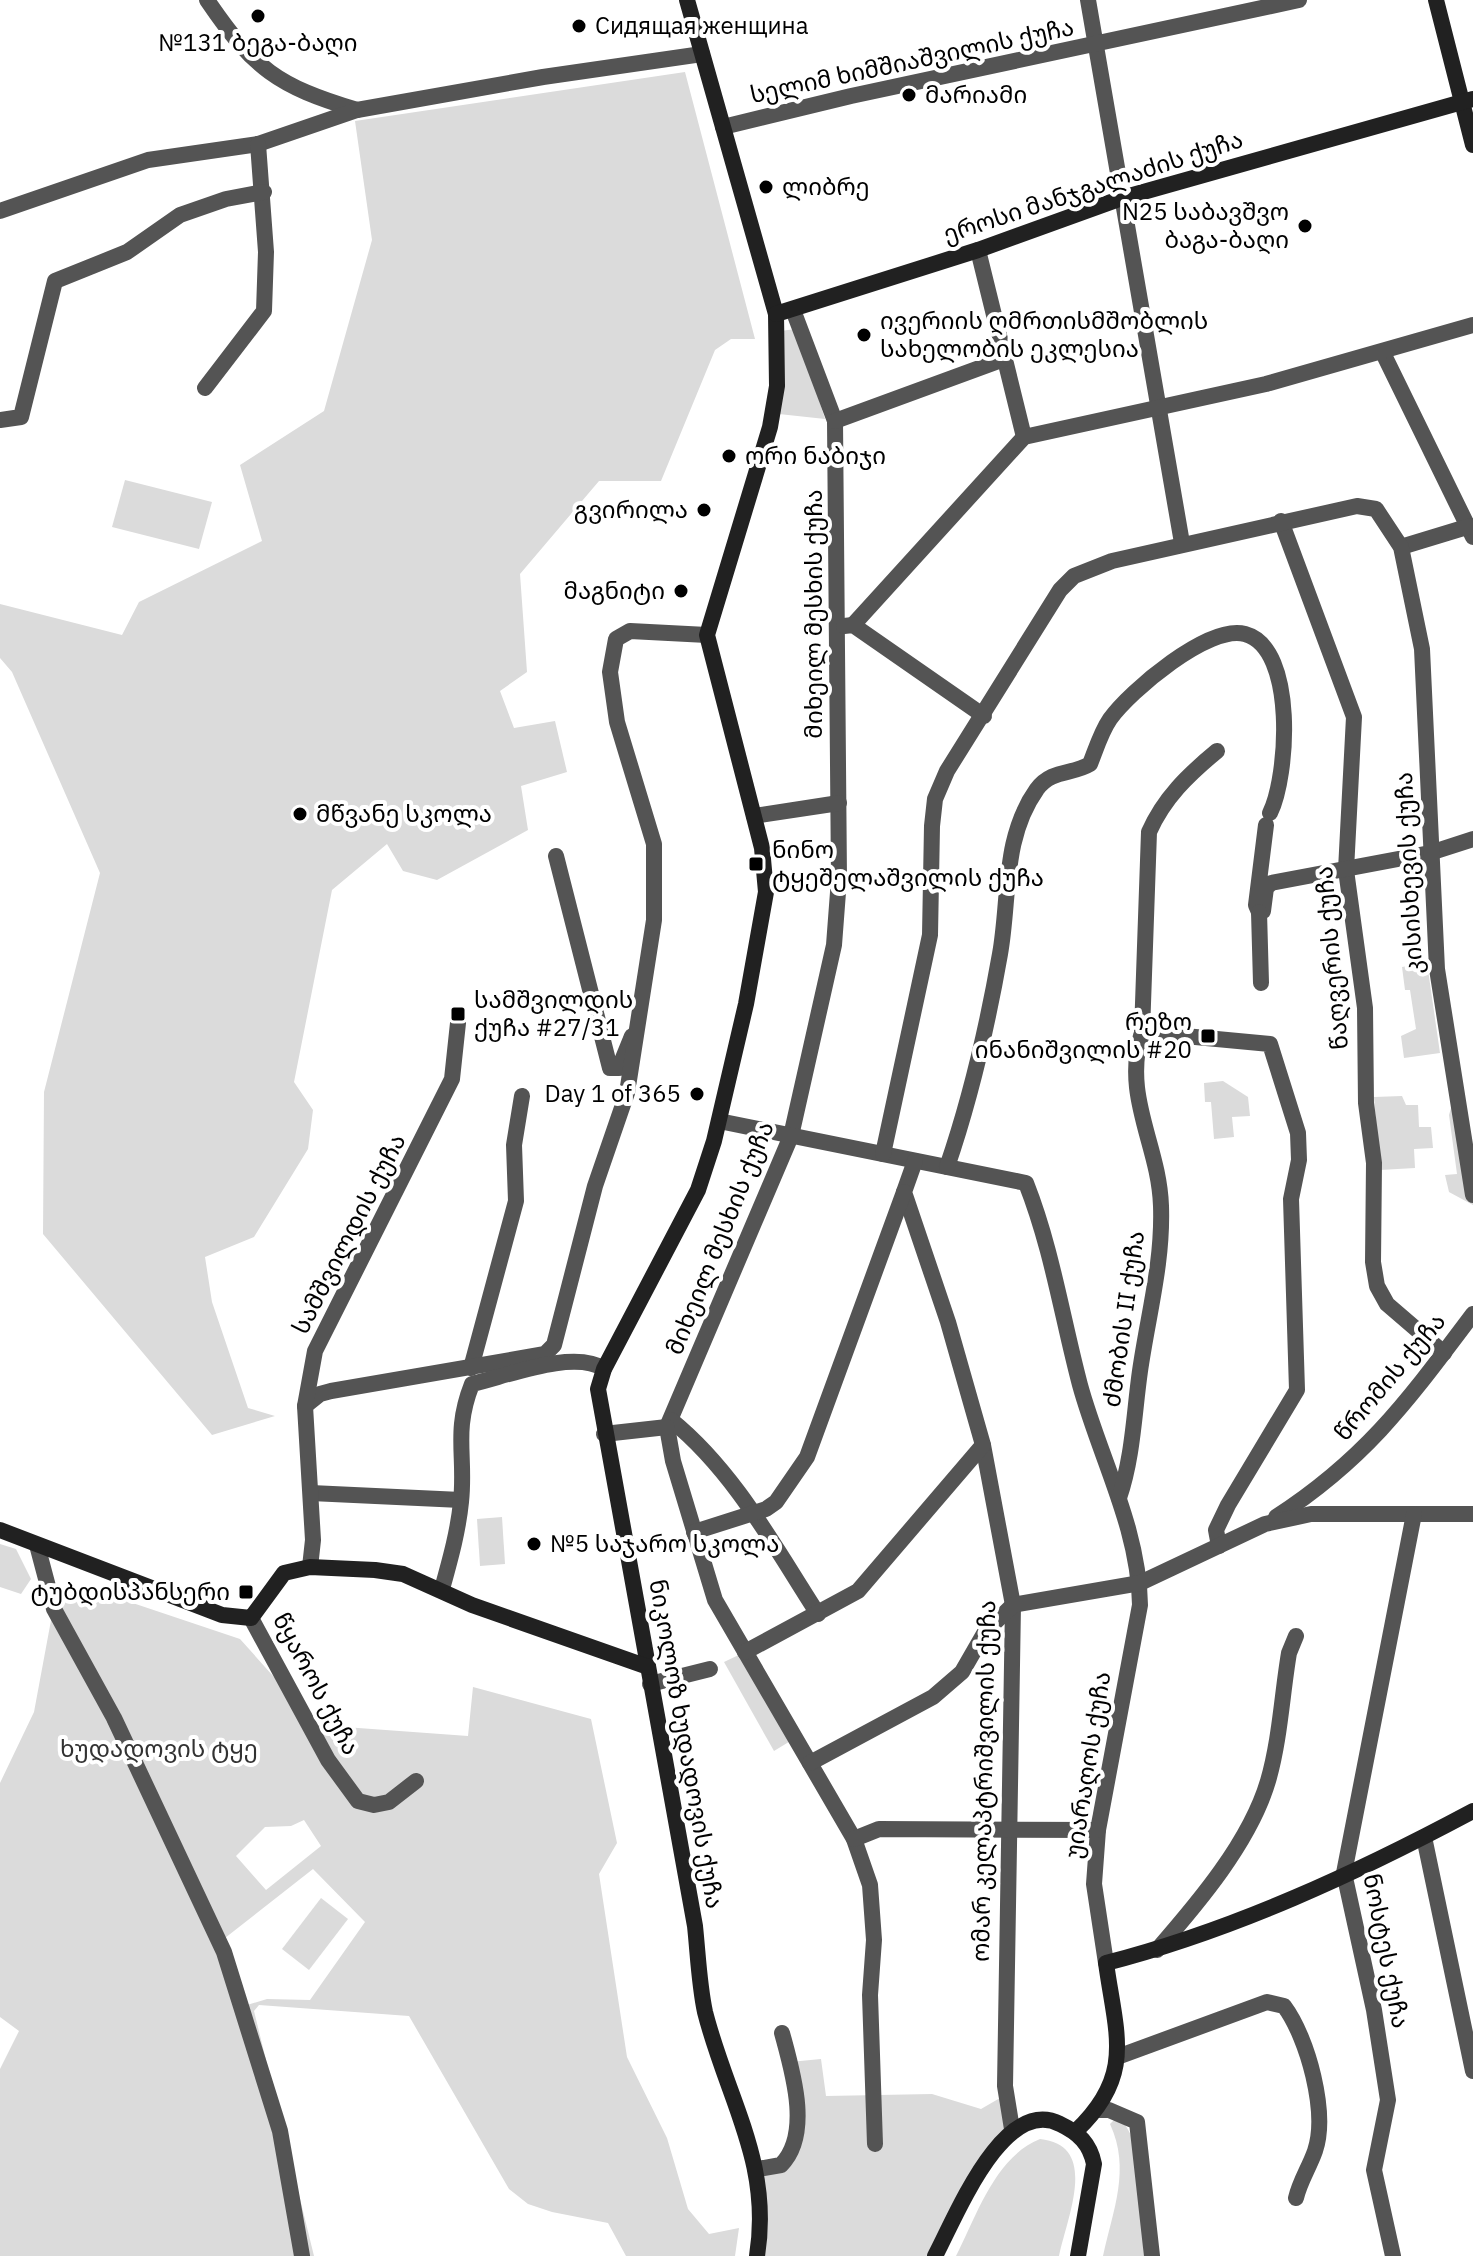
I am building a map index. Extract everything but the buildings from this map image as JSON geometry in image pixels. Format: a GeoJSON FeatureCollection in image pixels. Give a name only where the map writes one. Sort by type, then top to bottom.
{"type":"FeatureCollection","features":[{"type":"Feature","properties":{"kind":"main road"},"geometry":{"type":"LineString","coordinates":[[687,0],[723,127],[785,312],[770,427],[707,635]]}},
{"type":"Feature","properties":{"kind":"main road"},"geometry":{"type":"LineString","coordinates":[[1436,0],[1467,100],[1473,145]]}},
{"type":"Feature","properties":{"kind":"main road","name":"ეროსი მანჯგალაძის ქუჩა"},"geometry":{"type":"LineString","coordinates":[[785,312],[978,250],[1122,198],[1467,100]]}},
{"type":"Feature","properties":{"kind":"main road","name":"ნიკოლოზ ხუდადოვის ქუჩა"},"geometry":{"type":"LineString","coordinates":[[707,635],[766,866],[764,916],[719,1121],[698,1190],[604,1369],[598,1389],[695,1926],[705,2010],[758,2169],[763,2223],[757,2256]]}},
{"type":"Feature","properties":{"kind":"main road"},"geometry":{"type":"LineString","coordinates":[[0,1530],[222,1615],[251,1618]]}},
{"type":"Feature","properties":{"kind":"main road"},"geometry":{"type":"LineString","coordinates":[[310,1567],[403,1574],[472,1605],[649,1675]]}},
{"type":"Feature","properties":{"kind":"main road","name":"წყაროს ქუჩა"},"geometry":{"type":"LineString","coordinates":[[251,1618],[284,1573],[310,1567]]}},
{"type":"Feature","properties":{"kind":"main road"},"geometry":{"type":"LineString","coordinates":[[1106,1963],[1157,1950],[1318,1889],[1344,1873],[1473,1811]]}},
{"type":"Feature","properties":{"kind":"main road","name":"უიარაღოს ქუჩა"},"geometry":{"type":"LineString","coordinates":[[1106,1963],[1120,2056]]}},
{"type":"Feature","properties":{"kind":"main road"},"geometry":{"type":"LineString","coordinates":[[1076,2131],[1098,2110],[1120,2056]]}},
{"type":"Feature","properties":{"kind":"main road"},"geometry":{"type":"LineString","coordinates":[[935,2256],[984,2164],[1012,2129],[1033,2122],[1055,2121],[1076,2131],[1092,2152],[1094,2164],[1078,2256]]}},
{"type":"Feature","properties":{"kind":"street"},"geometry":{"type":"LineString","coordinates":[[207,0],[253,60],[276,80],[306,95],[357,110]]}},
{"type":"Feature","properties":{"kind":"street"},"geometry":{"type":"LineString","coordinates":[[1088,0],[1182,543]]}},
{"type":"Feature","properties":{"kind":"street","name":"სელიმ ხიმშიაშვილის ქუჩა"},"geometry":{"type":"LineString","coordinates":[[723,127],[851,96],[1096,46],[1299,0]]}},
{"type":"Feature","properties":{"kind":"street"},"geometry":{"type":"LineString","coordinates":[[0,211],[148,160],[258,144],[357,110],[543,77],[702,54]]}},
{"type":"Feature","properties":{"kind":"street"},"geometry":{"type":"LineString","coordinates":[[205,388],[264,311],[264,192],[258,144]]}},
{"type":"Feature","properties":{"kind":"street"},"geometry":{"type":"LineString","coordinates":[[0,420],[21,417],[55,281],[127,252],[180,215],[226,199],[264,192]]}},
{"type":"Feature","properties":{"kind":"street"},"geometry":{"type":"LineString","coordinates":[[978,250],[1024,437]]}},
{"type":"Feature","properties":{"kind":"street","name":"მიხეილ მესხის ქუჩა"},"geometry":{"type":"LineString","coordinates":[[669,1423],[791,1136],[834,945],[846,626],[835,421],[785,312]]}},
{"type":"Feature","properties":{"kind":"street"},"geometry":{"type":"LineString","coordinates":[[984,716],[846,626],[1024,437],[1159,408],[1383,353],[1473,325]]}},
{"type":"Feature","properties":{"kind":"street"},"geometry":{"type":"LineString","coordinates":[[883,1154],[930,935],[935,799],[947,771],[1060,590],[1074,576],[1112,561],[1357,506],[1376,509],[1401,547],[1472,531],[1383,353]]}},
{"type":"Feature","properties":{"kind":"street"},"geometry":{"type":"LineString","coordinates":[[835,421],[1004,359]]}},
{"type":"Feature","properties":{"kind":"street","name":"წაღვერის ქუჩა"},"geometry":{"type":"LineString","coordinates":[[1281,521],[1354,717],[1346,870],[1365,1008],[1366,1103],[1374,1163],[1373,1262],[1377,1286],[1387,1304],[1444,1353]]}},
{"type":"Feature","properties":{"kind":"street","name":"კისისხევის ქუჩა"},"geometry":{"type":"LineString","coordinates":[[1401,547],[1422,649],[1437,969],[1473,1195]]}},
{"type":"Feature","properties":{"kind":"street"},"geometry":{"type":"LineString","coordinates":[[305,1406],[331,1391],[545,1354],[554,1345],[595,1186],[627,1093],[654,920],[654,844],[617,722],[610,672],[612,649],[616,639],[630,631],[707,635]]}},
{"type":"Feature","properties":{"kind":"street"},"geometry":{"type":"LineString","coordinates":[[947,1167],[970,1100],[985,1038],[1002,944],[1013,843],[1038,787],[1055,773],[1090,764],[1109,721],[1125,701],[1158,671],[1193,649],[1236,633],[1247,634],[1264,648],[1285,703],[1280,783],[1268,819],[1256,905],[1259,912],[1261,983]]}},
{"type":"Feature","properties":{"kind":"street","name":"ძმობის II ქუჩა"},"geometry":{"type":"LineString","coordinates":[[1140,1583],[1119,1498],[1129,1458],[1161,1244],[1161,1202],[1134,1081],[1134,1057],[1142,1032],[1149,832],[1158,810],[1173,792],[1217,751]]}},
{"type":"Feature","properties":{"kind":"street"},"geometry":{"type":"LineString","coordinates":[[754,816],[839,803]]}},
{"type":"Feature","properties":{"kind":"street"},"geometry":{"type":"LineString","coordinates":[[1259,912],[1263,911],[1266,888],[1271,883],[1430,853],[1473,839]]}},
{"type":"Feature","properties":{"kind":"street"},"geometry":{"type":"LineString","coordinates":[[556,856],[610,1068],[619,1068],[639,1024]]}},
{"type":"Feature","properties":{"kind":"street","name":"სამშვილდის ქუჩა"},"geometry":{"type":"LineString","coordinates":[[310,1567],[311,1493],[305,1406],[315,1351],[452,1079],[458,1023]]}},
{"type":"Feature","properties":{"kind":"street"},"geometry":{"type":"LineString","coordinates":[[1142,1032],[1270,1044],[1298,1133],[1299,1160],[1291,1199],[1290,1241],[1297,1390],[1222,1517],[1216,1530],[1219,1546]]}},
{"type":"Feature","properties":{"kind":"street"},"geometry":{"type":"LineString","coordinates":[[471,1368],[516,1201],[514,1145],[522,1096]]}},
{"type":"Feature","properties":{"kind":"street"},"geometry":{"type":"LineString","coordinates":[[719,1121],[1026,1183],[1045,1230],[1080,1387],[1119,1498]]}},
{"type":"Feature","properties":{"kind":"street"},"geometry":{"type":"LineString","coordinates":[[694,1532],[753,1513],[776,1502],[807,1457],[915,1161]]}},
{"type":"Feature","properties":{"kind":"street","name":"ომარ კელაპტრიშვილის ქუჩა"},"geometry":{"type":"LineString","coordinates":[[904,1192],[948,1322],[983,1445],[1013,1605],[1005,2086],[1012,2129]]}},
{"type":"Feature","properties":{"kind":"street","name":"წრომის ქუჩა"},"geometry":{"type":"LineString","coordinates":[[1265,1524],[1321,1488],[1358,1457],[1385,1429],[1473,1314]]}},
{"type":"Feature","properties":{"kind":"street"},"geometry":{"type":"LineString","coordinates":[[442,1589],[454,1547],[461,1500],[461,1413],[472,1384],[568,1361],[591,1360],[604,1369]]}},
{"type":"Feature","properties":{"kind":"street"},"geometry":{"type":"LineString","coordinates":[[669,1423],[694,1532],[715,1600],[854,1839],[870,1885],[874,1940],[870,1995],[875,2144]]}},
{"type":"Feature","properties":{"kind":"street"},"geometry":{"type":"LineString","coordinates":[[604,1434],[669,1423],[709,1457],[753,1513],[818,1614]]}},
{"type":"Feature","properties":{"kind":"street"},"geometry":{"type":"LineString","coordinates":[[745,1652],[858,1591],[983,1445]]}},
{"type":"Feature","properties":{"kind":"street"},"geometry":{"type":"LineString","coordinates":[[311,1493],[461,1500]]}},
{"type":"Feature","properties":{"kind":"street"},"geometry":{"type":"LineString","coordinates":[[810,1763],[933,1697],[962,1672],[985,1632],[1013,1605],[1140,1583],[1265,1524],[1333,1513],[1473,1514]]}},
{"type":"Feature","properties":{"kind":"street","name":"ნოსტეს ქუჩა"},"geometry":{"type":"LineString","coordinates":[[1393,2256],[1374,2170],[1388,2100],[1374,2010],[1344,1873],[1414,1514]]}},
{"type":"Feature","properties":{"kind":"street"},"geometry":{"type":"LineString","coordinates":[[37,1545],[54,1609],[128,1745],[224,1952],[280,2131],[302,2256]]}},
{"type":"Feature","properties":{"kind":"street","name":"უიარაღოს ქუჩა"},"geometry":{"type":"LineString","coordinates":[[1106,1963],[1094,1884],[1098,1830],[1140,1605],[1140,1583]]}},
{"type":"Feature","properties":{"kind":"street","name":"წყაროს ქუჩა"},"geometry":{"type":"LineString","coordinates":[[251,1618],[270,1659],[295,1694],[328,1760],[358,1801],[374,1805],[389,1802],[416,1781]]}},
{"type":"Feature","properties":{"kind":"street"},"geometry":{"type":"LineString","coordinates":[[1157,1950],[1199,1902],[1257,1806],[1268,1781],[1289,1653],[1296,1636]]}},
{"type":"Feature","properties":{"kind":"street"},"geometry":{"type":"LineString","coordinates":[[649,1675],[710,1669]]}},
{"type":"Feature","properties":{"kind":"street"},"geometry":{"type":"LineString","coordinates":[[854,1839],[879,1829],[1098,1830]]}},
{"type":"Feature","properties":{"kind":"street"},"geometry":{"type":"LineString","coordinates":[[1424,1837],[1473,2071]]}},
{"type":"Feature","properties":{"kind":"street"},"geometry":{"type":"LineString","coordinates":[[1120,2056],[1267,2002],[1284,2006],[1308,2053],[1320,2124],[1315,2151],[1302,2174],[1296,2198]]}},
{"type":"Feature","properties":{"kind":"street"},"geometry":{"type":"LineString","coordinates":[[758,2169],[781,2165],[788,2158],[798,2130],[790,2062],[782,2033]]}},
{"type":"Feature","properties":{"kind":"street"},"geometry":{"type":"LineString","coordinates":[[1098,2110],[1109,2110],[1137,2122],[1152,2256]]}},
{"type":"Feature","properties":{"kind":"green space","name":"მწვანე სკოლა"},"geometry":{"type":"Polygon","coordinates":[[[685,72],[755,339],[731,339],[715,350],[661,481],[599,481],[520,574],[527,672],[500,691],[514,728],[555,721],[567,772],[521,786],[528,830],[437,880],[403,871],[387,844],[332,890],[294,1082],[313,1110],[308,1149],[254,1237],[205,1257],[212,1302],[248,1408],[275,1416],[212,1435],[43,1234],[44,1092],[100,873],[12,672],[0,658],[0,604],[122,635],[139,602],[262,541],[240,465],[324,411],[372,240],[355,121],[685,72]]]}},
{"type":"Feature","properties":{"kind":"green space"},"geometry":{"type":"Polygon","coordinates":[[[796,329],[825,419],[779,414],[780,331],[796,329]]]}},
{"type":"Feature","properties":{"kind":"green space"},"geometry":{"type":"Polygon","coordinates":[[[125,480],[212,502],[199,549],[112,527],[125,480]]]}},
{"type":"Feature","properties":{"kind":"green space"},"geometry":{"type":"Polygon","coordinates":[[[1427,963],[1440,1053],[1404,1058],[1401,1036],[1416,1029],[1410,990],[1405,990],[1402,967],[1427,963]]]}},
{"type":"Feature","properties":{"kind":"green space"},"geometry":{"type":"Polygon","coordinates":[[[1223,1081],[1248,1097],[1250,1116],[1232,1117],[1234,1137],[1214,1139],[1211,1102],[1205,1102],[1204,1083],[1223,1081]]]}},
{"type":"Feature","properties":{"kind":"green space"},"geometry":{"type":"Polygon","coordinates":[[[1402,1096],[1406,1105],[1418,1105],[1419,1127],[1431,1127],[1433,1148],[1414,1149],[1415,1168],[1380,1170],[1374,1097],[1402,1096]]]}},
{"type":"Feature","properties":{"kind":"green space"},"geometry":{"type":"Polygon","coordinates":[[[1453,1101],[1473,1205],[1449,1192],[1445,1175],[1457,1174],[1449,1115],[1453,1101]]]}},
{"type":"Feature","properties":{"kind":"green space"},"geometry":{"type":"Polygon","coordinates":[[[502,1517],[505,1564],[480,1566],[477,1519],[502,1517]]]}},
{"type":"Feature","properties":{"kind":"green space"},"geometry":{"type":"Polygon","coordinates":[[[0,1544],[16,1549],[31,1579],[21,1594],[0,1587],[0,1544]]]}},
{"type":"Feature","properties":{"kind":"green space","name":"ხუდადოვის ტყე"},"geometry":{"type":"Polygon","coordinates":[[[82,1586],[240,1639],[317,1725],[468,1736],[473,1687],[591,1719],[617,1843],[599,1874],[627,2057],[667,2138],[688,2209],[709,2234],[739,2228],[735,2256],[626,2256],[608,2223],[528,2204],[509,2189],[409,2016],[259,2005],[254,2011],[314,2256],[0,2256],[0,2069],[19,2031],[0,2017],[0,1783],[34,1712],[52,1615],[82,1586]],[[304,1820],[291,1826],[265,1827],[236,1856],[266,1890],[321,1846],[304,1820]],[[313,1869],[225,1938],[247,2005],[267,1999],[310,2000],[365,1922],[313,1869]]]}},
{"type":"Feature","properties":{"kind":"green space"},"geometry":{"type":"Polygon","coordinates":[[[745,1652],[797,1737],[774,1751],[724,1662],[745,1652]]]}},
{"type":"Feature","properties":{"kind":"green space"},"geometry":{"type":"Polygon","coordinates":[[[321,1898],[348,1919],[309,1970],[282,1949],[321,1898]]]}},
{"type":"Feature","properties":{"kind":"green space"},"geometry":{"type":"Polygon","coordinates":[[[821,2059],[826,2096],[932,2094],[981,2109],[1000,2098],[1011,2125],[927,2256],[757,2256],[758,2169],[793,2150],[790,2062],[821,2059]]]}},
{"type":"Feature","properties":{"kind":"green space"},"geometry":{"type":"Polygon","coordinates":[[[1114,2120],[1122,2121],[1136,2149],[1144,2256],[1103,2256],[1120,2173],[1116,2141],[1110,2124],[1114,2120]]]}},
{"type":"Feature","properties":{"kind":"green space"},"geometry":{"type":"Polygon","coordinates":[[[1040,2139],[1058,2144],[1069,2154],[1074,2168],[1072,2203],[1059,2256],[956,2256],[999,2173],[1024,2148],[1040,2139]]]}},
{"type":"Feature","properties":{"kind":"place","name":"№131 ბეგა-ბაღი"},"geometry":{"type":"Point","coordinates":[258,16]}},
{"type":"Feature","properties":{"kind":"place","name":"Сидящая женщина"},"geometry":{"type":"Point","coordinates":[579,26]}},
{"type":"Feature","properties":{"kind":"place","name":"მარიამი"},"geometry":{"type":"Point","coordinates":[909,95]}},
{"type":"Feature","properties":{"kind":"place","name":"ლიბრე"},"geometry":{"type":"Point","coordinates":[766,187]}},
{"type":"Feature","properties":{"kind":"place","name":"N25 საბავშვო ბაგა-ბაღი"},"geometry":{"type":"Point","coordinates":[1305,226]}},
{"type":"Feature","properties":{"kind":"place","name":"ივერიის ღმრთისმშობლის სახელობის ეკლესია"},"geometry":{"type":"Point","coordinates":[864,335]}},
{"type":"Feature","properties":{"kind":"place","name":"ორი ნაბიჯი"},"geometry":{"type":"Point","coordinates":[729,456]}},
{"type":"Feature","properties":{"kind":"place","name":"გვირილა"},"geometry":{"type":"Point","coordinates":[704,510]}},
{"type":"Feature","properties":{"kind":"place","name":"მაგნიტი"},"geometry":{"type":"Point","coordinates":[681,591]}},
{"type":"Feature","properties":{"kind":"place","name":"მწვანე სკოლა"},"geometry":{"type":"Point","coordinates":[300,814]}},
{"type":"Feature","properties":{"kind":"place","name":"ნინო ტყეშელაშვილის ქუჩა"},"geometry":{"type":"Point","coordinates":[756,864]}},
{"type":"Feature","properties":{"kind":"place","name":"სამშვილდის ქუჩა #27/31"},"geometry":{"type":"Point","coordinates":[458,1014]}},
{"type":"Feature","properties":{"kind":"place","name":"რეზო ინანიშვილის #20"},"geometry":{"type":"Point","coordinates":[1208,1036]}},
{"type":"Feature","properties":{"kind":"place","name":"Day 1 of 365"},"geometry":{"type":"Point","coordinates":[697,1094]}},
{"type":"Feature","properties":{"kind":"place","name":"№5 საჯარო სკოლა"},"geometry":{"type":"Point","coordinates":[534,1544]}},
{"type":"Feature","properties":{"kind":"place","name":"ტუბდისპანსერი"},"geometry":{"type":"Point","coordinates":[246,1592]}}]}
